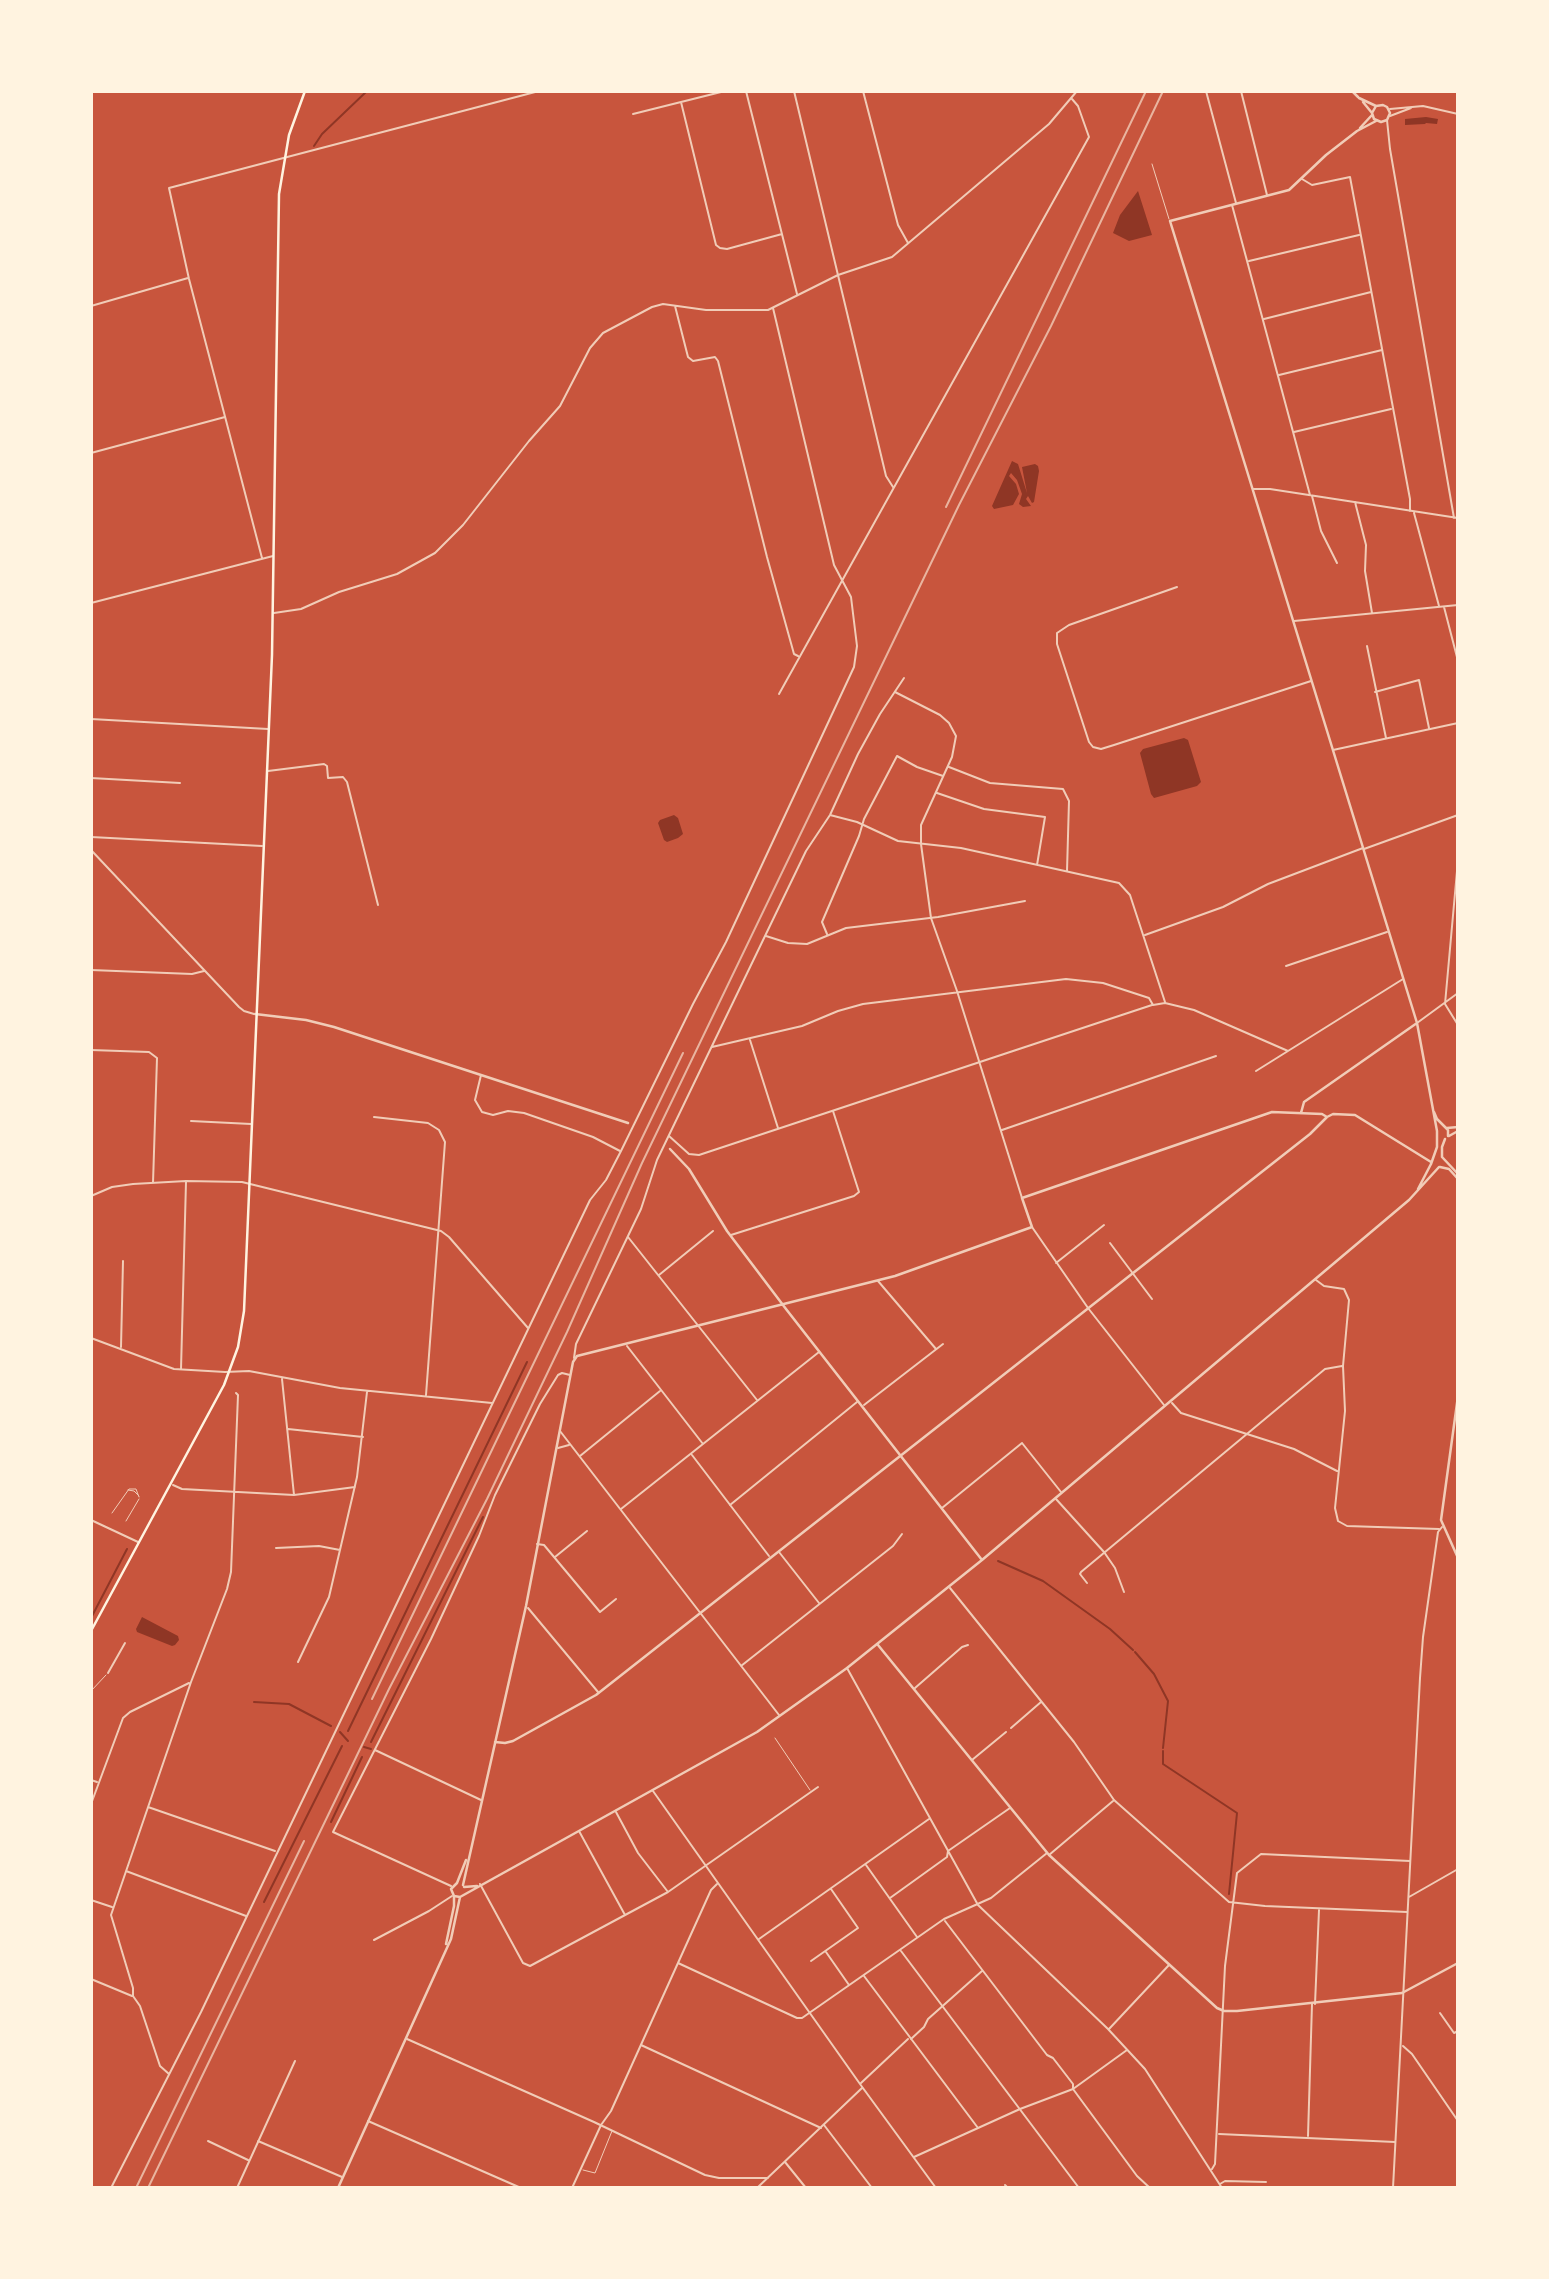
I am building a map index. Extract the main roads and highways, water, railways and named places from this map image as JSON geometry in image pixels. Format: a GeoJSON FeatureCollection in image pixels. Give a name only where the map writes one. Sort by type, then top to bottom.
{"type":"FeatureCollection","features":[{"type":"Feature","properties":{"kind":"main road"},"geometry":{"type":"LineString","coordinates":[[91,1630],[215,1405],[238,1347],[244,1311],[273,613],[279,194],[284,158],[305,91]]}},
{"type":"Feature","properties":{"kind":"waterway"},"geometry":{"type":"LineString","coordinates":[[314,146],[322,134],[367,91]]}},
{"type":"Feature","properties":{"kind":"waterway"},"geometry":{"type":"LineString","coordinates":[[348,1731],[527,1362]]}},
{"type":"Feature","properties":{"kind":"waterway"},"geometry":{"type":"LineString","coordinates":[[371,1742],[483,1517]]}},
{"type":"Feature","properties":{"kind":"waterway"},"geometry":{"type":"LineString","coordinates":[[91,1618],[127,1549]]}},
{"type":"Feature","properties":{"kind":"waterway"},"geometry":{"type":"LineString","coordinates":[[998,1561],[1043,1581],[1110,1629],[1133,1650]]}},
{"type":"Feature","properties":{"kind":"waterway"},"geometry":{"type":"LineString","coordinates":[[1135,1652],[1154,1674],[1168,1701],[1163,1748]]}},
{"type":"Feature","properties":{"kind":"waterway"},"geometry":{"type":"LineString","coordinates":[[254,1702],[289,1704],[331,1726]]}},
{"type":"Feature","properties":{"kind":"waterway"},"geometry":{"type":"LineString","coordinates":[[340,1732],[348,1741]]}},
{"type":"Feature","properties":{"kind":"waterway"},"geometry":{"type":"LineString","coordinates":[[264,1902],[342,1746]]}},
{"type":"Feature","properties":{"kind":"waterway"},"geometry":{"type":"LineString","coordinates":[[364,1747],[371,1749]]}},
{"type":"Feature","properties":{"kind":"waterway"},"geometry":{"type":"LineString","coordinates":[[1163,1751],[1163,1764],[1237,1813],[1229,1894]]}},
{"type":"Feature","properties":{"kind":"waterway"},"geometry":{"type":"LineString","coordinates":[[331,1822],[362,1757]]}},
{"type":"Feature","properties":{"kind":"railway"},"geometry":{"type":"LineString","coordinates":[[946,507],[1146,91]]}},
{"type":"Feature","properties":{"kind":"railway"},"geometry":{"type":"LineString","coordinates":[[148,2188],[389,1689],[487,1499],[567,1332],[642,1163],[959,505],[1051,326],[1163,91]]}},
{"type":"Feature","properties":{"kind":"railway"},"geometry":{"type":"LineString","coordinates":[[372,1699],[683,1053]]}},
{"type":"Feature","properties":{"kind":"railway"},"geometry":{"type":"LineString","coordinates":[[136,2188],[304,1841]]}}]}
